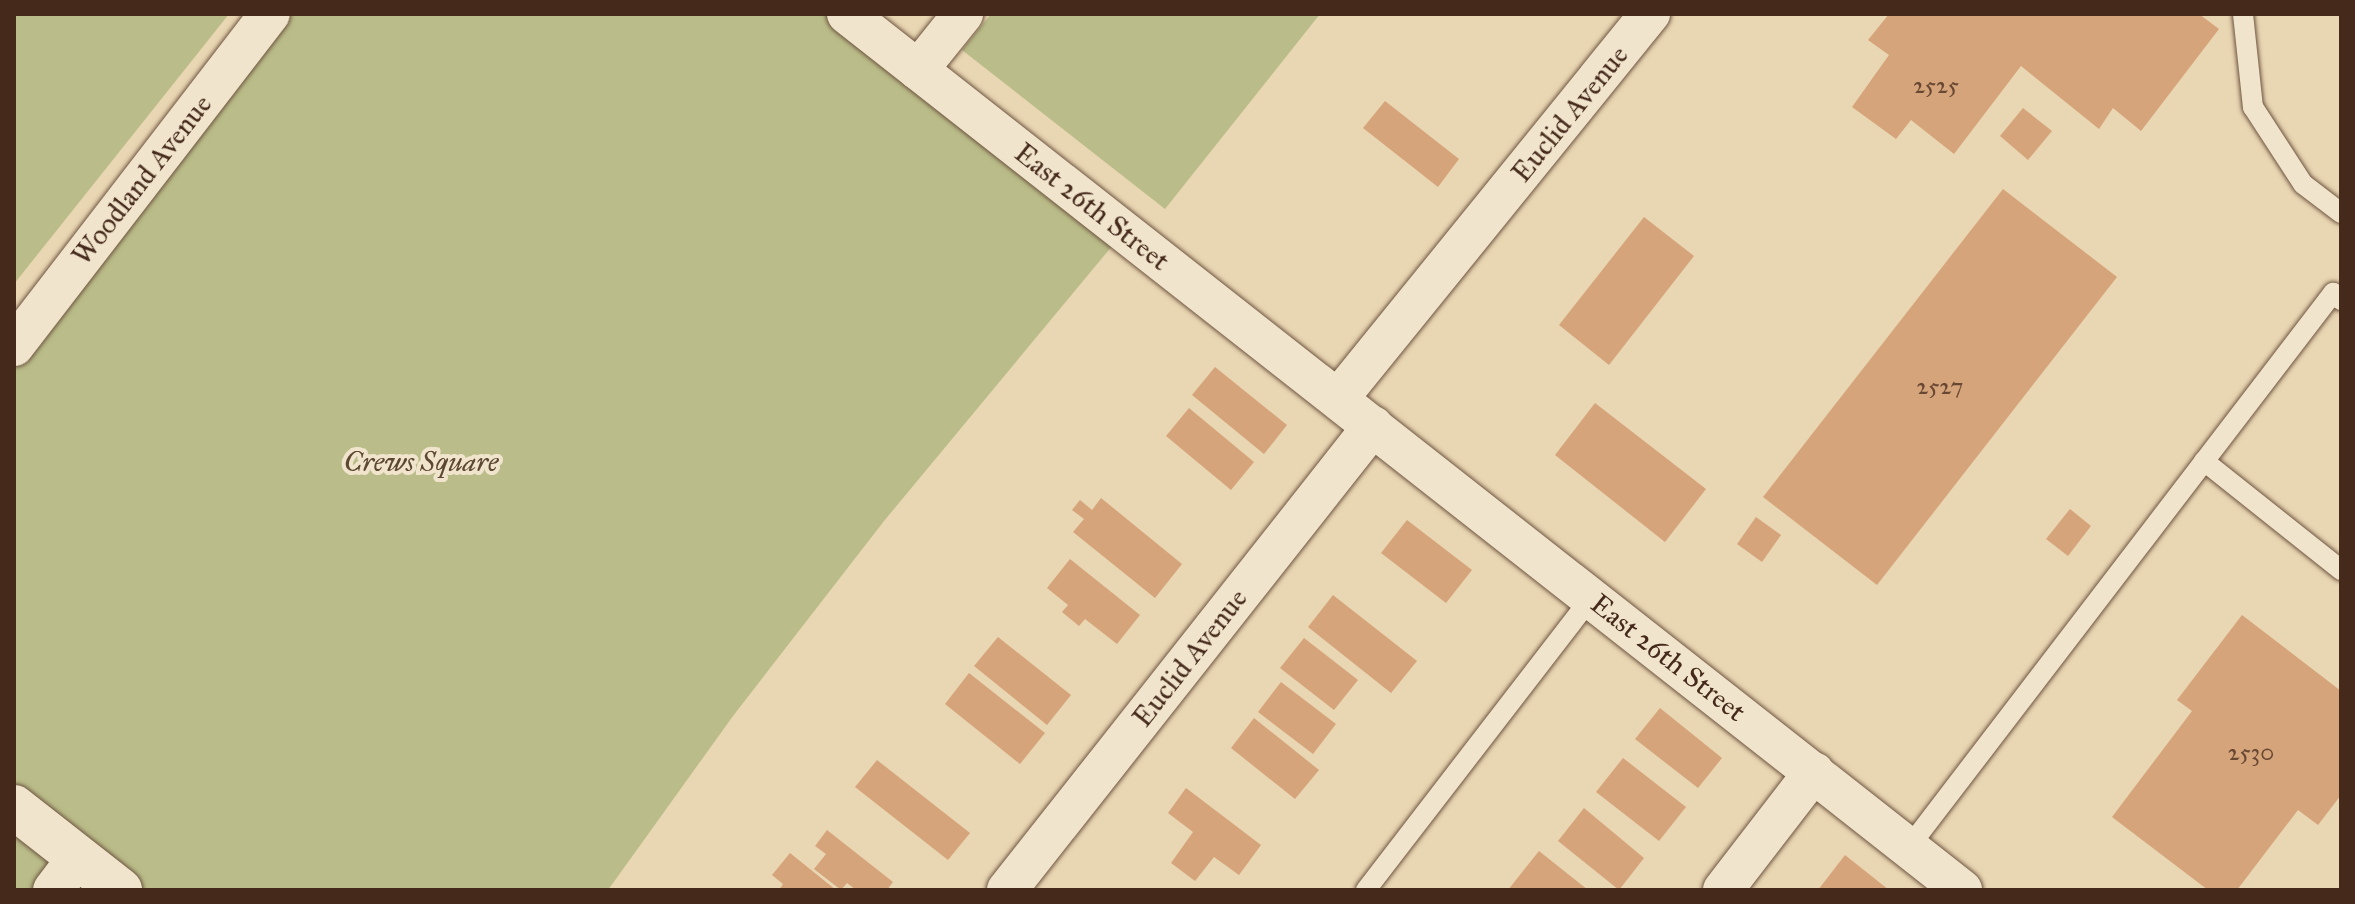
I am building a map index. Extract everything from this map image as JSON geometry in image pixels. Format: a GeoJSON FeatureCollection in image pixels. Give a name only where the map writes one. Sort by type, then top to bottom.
{"type":"FeatureCollection","features":[{"type":"Feature","properties":{"kind":"main road"},"geometry":{"type":"LineString","coordinates":[[14,807],[66,874],[120,890]]}},
{"type":"Feature","properties":{"kind":"street","name":"Woodland Avenue"},"geometry":{"type":"LineString","coordinates":[[14,346],[270,14]]}},
{"type":"Feature","properties":{"kind":"street","name":"East 26th Street"},"geometry":{"type":"LineString","coordinates":[[847,14],[1962,890]]}},
{"type":"Feature","properties":{"kind":"street"},"geometry":{"type":"LineString","coordinates":[[918,70],[963,14]]}},
{"type":"Feature","properties":{"kind":"street","name":"Euclid Avenue"},"geometry":{"type":"LineString","coordinates":[[1338,399],[1650,14]]}},
{"type":"Feature","properties":{"kind":"street","name":"Euclid Avenue"},"geometry":{"type":"LineString","coordinates":[[1007,890],[1373,426]]}},
{"type":"Feature","properties":{"kind":"street"},"geometry":{"type":"LineString","coordinates":[[1723,890],[1814,772]]}},
{"type":"Feature","properties":{"kind":"lane"},"geometry":{"type":"LineString","coordinates":[[2243,14],[2253,107],[2303,184],[2341,213]]}},
{"type":"Feature","properties":{"kind":"lane"},"geometry":{"type":"LineString","coordinates":[[1909,847],[2333,293],[2341,300]]}},
{"type":"Feature","properties":{"kind":"lane"},"geometry":{"type":"LineString","coordinates":[[2204,461],[2341,570]]}},
{"type":"Feature","properties":{"kind":"lane"},"geometry":{"type":"LineString","coordinates":[[1366,890],[1591,598]]}},
{"type":"Feature","properties":{"kind":"green space"},"geometry":{"type":"Polygon","coordinates":[[[14,14],[229,14],[14,284],[14,14]]]}},
{"type":"Feature","properties":{"kind":"green space","name":"Crews Square"},"geometry":{"type":"Polygon","coordinates":[[[263,14],[876,14],[1137,216],[884,521],[733,716],[608,890],[14,890],[14,329],[263,14]]]}},
{"type":"Feature","properties":{"kind":"green space"},"geometry":{"type":"Polygon","coordinates":[[[991,14],[1320,14],[1165,209],[962,50],[991,14]]]}},
{"type":"Feature","properties":{"kind":"building"},"geometry":{"type":"Polygon","coordinates":[[[1889,14],[2199,14],[2219,29],[2141,131],[2113,108],[2099,129],[2021,66],[1954,154],[1911,120],[1896,139],[1852,107],[1889,55],[1868,40],[1889,14]]]}},
{"type":"Feature","properties":{"kind":"building"},"geometry":{"type":"Polygon","coordinates":[[[1385,101],[1459,159],[1438,187],[1363,128],[1385,101]]]}},
{"type":"Feature","properties":{"kind":"building"},"geometry":{"type":"Polygon","coordinates":[[[2023,108],[2052,131],[2028,160],[2000,136],[2023,108]]]}},
{"type":"Feature","properties":{"kind":"building"},"geometry":{"type":"Polygon","coordinates":[[[2003,189],[2117,277],[1877,585],[1763,497],[2003,189]]]}},
{"type":"Feature","properties":{"kind":"building"},"geometry":{"type":"Polygon","coordinates":[[[1644,217],[1694,256],[1609,365],[1559,325],[1644,217]]]}},
{"type":"Feature","properties":{"kind":"building"},"geometry":{"type":"Polygon","coordinates":[[[1215,367],[1287,425],[1264,454],[1192,395],[1215,367]]]}},
{"type":"Feature","properties":{"kind":"building"},"geometry":{"type":"Polygon","coordinates":[[[1595,403],[1706,489],[1665,542],[1555,455],[1595,403]]]}},
{"type":"Feature","properties":{"kind":"building"},"geometry":{"type":"Polygon","coordinates":[[[1189,408],[1254,462],[1231,490],[1166,436],[1189,408]]]}},
{"type":"Feature","properties":{"kind":"building"},"geometry":{"type":"Polygon","coordinates":[[[1101,498],[1182,564],[1155,598],[1073,532],[1084,519],[1072,510],[1080,500],[1092,510],[1101,498]]]}},
{"type":"Feature","properties":{"kind":"building"},"geometry":{"type":"Polygon","coordinates":[[[2070,509],[2091,526],[2068,556],[2046,539],[2070,509]]]}},
{"type":"Feature","properties":{"kind":"building"},"geometry":{"type":"Polygon","coordinates":[[[1756,517],[1781,535],[1762,562],[1737,544],[1756,517]]]}},
{"type":"Feature","properties":{"kind":"building"},"geometry":{"type":"Polygon","coordinates":[[[1407,520],[1472,570],[1446,603],[1381,553],[1407,520]]]}},
{"type":"Feature","properties":{"kind":"building"},"geometry":{"type":"Polygon","coordinates":[[[1070,559],[1140,615],[1117,644],[1085,619],[1079,626],[1062,612],[1068,605],[1047,588],[1070,559]]]}},
{"type":"Feature","properties":{"kind":"building"},"geometry":{"type":"Polygon","coordinates":[[[1333,595],[1417,661],[1391,693],[1308,627],[1333,595]]]}},
{"type":"Feature","properties":{"kind":"building"},"geometry":{"type":"Polygon","coordinates":[[[2242,615],[2341,691],[2341,795],[2318,825],[2298,810],[2237,890],[2208,890],[2112,817],[2192,711],[2177,700],[2242,615]]]}},
{"type":"Feature","properties":{"kind":"building"},"geometry":{"type":"Polygon","coordinates":[[[998,637],[1071,695],[1047,725],[974,666],[998,637]]]}},
{"type":"Feature","properties":{"kind":"building"},"geometry":{"type":"Polygon","coordinates":[[[1304,638],[1358,680],[1334,710],[1280,668],[1304,638]]]}},
{"type":"Feature","properties":{"kind":"building"},"geometry":{"type":"Polygon","coordinates":[[[969,673],[1045,733],[1020,764],[945,704],[969,673]]]}},
{"type":"Feature","properties":{"kind":"building"},"geometry":{"type":"Polygon","coordinates":[[[1281,682],[1336,724],[1313,754],[1258,712],[1281,682]]]}},
{"type":"Feature","properties":{"kind":"building"},"geometry":{"type":"Polygon","coordinates":[[[1660,708],[1722,758],[1698,788],[1635,739],[1660,708]]]}},
{"type":"Feature","properties":{"kind":"building"},"geometry":{"type":"Polygon","coordinates":[[[1254,718],[1319,770],[1295,799],[1231,748],[1254,718]]]}},
{"type":"Feature","properties":{"kind":"building"},"geometry":{"type":"Polygon","coordinates":[[[1623,758],[1686,807],[1659,841],[1596,792],[1623,758]]]}},
{"type":"Feature","properties":{"kind":"building"},"geometry":{"type":"Polygon","coordinates":[[[877,760],[970,833],[948,860],[855,787],[877,760]]]}},
{"type":"Feature","properties":{"kind":"building"},"geometry":{"type":"Polygon","coordinates":[[[1186,788],[1261,845],[1239,875],[1214,857],[1195,881],[1171,863],[1193,832],[1168,813],[1186,788]]]}},
{"type":"Feature","properties":{"kind":"building"},"geometry":{"type":"Polygon","coordinates":[[[1584,808],[1644,858],[1619,890],[1558,841],[1584,808]]]}},
{"type":"Feature","properties":{"kind":"building"},"geometry":{"type":"Polygon","coordinates":[[[827,830],[893,882],[887,890],[856,890],[847,883],[841,890],[814,869],[826,854],[815,846],[827,830]]]}},
{"type":"Feature","properties":{"kind":"building"},"geometry":{"type":"Polygon","coordinates":[[[1539,851],[1588,890],[1508,890],[1539,851]]]}},
{"type":"Feature","properties":{"kind":"building"},"geometry":{"type":"Polygon","coordinates":[[[790,853],[836,890],[779,890],[783,884],[772,875],[790,853]]]}},
{"type":"Feature","properties":{"kind":"building"},"geometry":{"type":"Polygon","coordinates":[[[1845,855],[1889,890],[1818,890],[1845,855]]]}}]}
